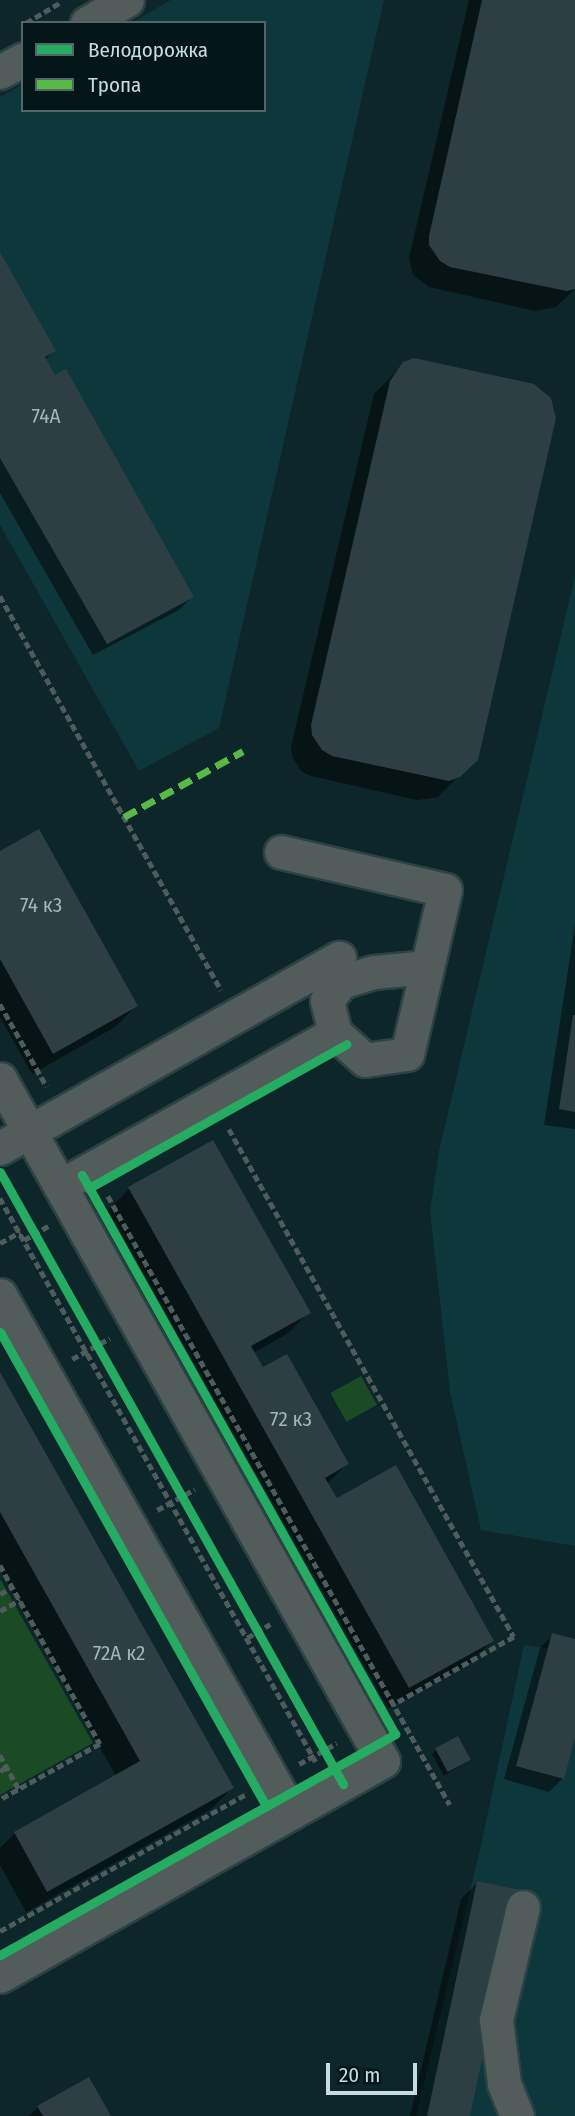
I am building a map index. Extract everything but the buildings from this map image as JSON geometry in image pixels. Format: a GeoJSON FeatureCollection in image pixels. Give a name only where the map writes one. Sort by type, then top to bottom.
{"type":"FeatureCollection","features":[{"type":"Feature","properties":{"kind":"street"},"geometry":{"type":"LineString","coordinates":[[90,21],[127,0]]}},
{"type":"Feature","properties":{"kind":"street"},"geometry":{"type":"LineString","coordinates":[[0,72],[21,60]]}},
{"type":"Feature","properties":{"kind":"street"},"geometry":{"type":"LineString","coordinates":[[281,852],[445,890],[407,1054],[365,1060],[335,1033],[327,1000],[341,982],[374,972],[427,967]]}},
{"type":"Feature","properties":{"kind":"street"},"geometry":{"type":"LineString","coordinates":[[0,1148],[339,958]]}},
{"type":"Feature","properties":{"kind":"street"},"geometry":{"type":"LineString","coordinates":[[60,1186],[335,1033]]}},
{"type":"Feature","properties":{"kind":"street"},"geometry":{"type":"LineString","coordinates":[[0,1079],[383,1761],[0,1976]]}},
{"type":"Feature","properties":{"kind":"street"},"geometry":{"type":"LineString","coordinates":[[0,1295],[291,1813]]}},
{"type":"Feature","properties":{"kind":"street"},"geometry":{"type":"LineString","coordinates":[[517,2116],[504,2083],[496,2020],[523,1907]]}},
{"type":"Feature","properties":{"kind":"path"},"geometry":{"type":"LineString","coordinates":[[29,21],[66,0]]}},
{"type":"Feature","properties":{"kind":"path"},"geometry":{"type":"LineString","coordinates":[[0,596],[236,1015]]}},
{"type":"Feature","properties":{"kind":"path"},"geometry":{"type":"LineString","coordinates":[[0,1004],[61,1113]]}},
{"type":"Feature","properties":{"kind":"path"},"geometry":{"type":"LineString","coordinates":[[213,1101],[514,1637],[393,1705]]}},
{"type":"Feature","properties":{"kind":"path"},"geometry":{"type":"LineString","coordinates":[[92,1169],[450,1805]]}},
{"type":"Feature","properties":{"kind":"path"},"geometry":{"type":"LineString","coordinates":[[0,1198],[313,1756],[338,1787]]}},
{"type":"Feature","properties":{"kind":"path"},"geometry":{"type":"LineString","coordinates":[[29,1223],[41,1244]]}},
{"type":"Feature","properties":{"kind":"path"},"geometry":{"type":"LineString","coordinates":[[0,1243],[19,1232]]}},
{"type":"Feature","properties":{"kind":"path"},"geometry":{"type":"LineString","coordinates":[[45,1374],[169,1305]]}},
{"type":"Feature","properties":{"kind":"path"},"geometry":{"type":"LineString","coordinates":[[91,1334],[103,1357]]}},
{"type":"Feature","properties":{"kind":"path"},"geometry":{"type":"LineString","coordinates":[[130,1526],[254,1456]]}},
{"type":"Feature","properties":{"kind":"path"},"geometry":{"type":"LineString","coordinates":[[175,1485],[188,1508]]}},
{"type":"Feature","properties":{"kind":"path"},"geometry":{"type":"LineString","coordinates":[[0,1565],[100,1744],[0,1800]]}},
{"type":"Feature","properties":{"kind":"path"},"geometry":{"type":"LineString","coordinates":[[0,1594],[12,1587]]}},
{"type":"Feature","properties":{"kind":"path"},"geometry":{"type":"LineString","coordinates":[[0,1611],[20,1600]]}},
{"type":"Feature","properties":{"kind":"path"},"geometry":{"type":"LineString","coordinates":[[251,1620],[264,1643]]}},
{"type":"Feature","properties":{"kind":"path"},"geometry":{"type":"LineString","coordinates":[[0,1931],[364,1728]]}},
{"type":"Feature","properties":{"kind":"path"},"geometry":{"type":"LineString","coordinates":[[317,1738],[338,1787]]}},
{"type":"Feature","properties":{"kind":"path"},"geometry":{"type":"LineString","coordinates":[[0,1755],[19,1789]]}},
{"type":"Feature","properties":{"kind":"path"},"geometry":{"type":"LineString","coordinates":[[0,1771],[7,1767]]}},
{"type":"Feature","properties":{"kind":"shaded area"},"geometry":{"type":"Polygon","coordinates":[[[171,0],[384,0],[219,728],[139,771],[0,525],[0,97],[21,85],[21,112],[266,112],[266,21],[134,21],[171,0]]]}},
{"type":"Feature","properties":{"kind":"shaded area"},"geometry":{"type":"Polygon","coordinates":[[[575,576],[575,1546],[481,1530],[450,1392],[430,1212],[439,1151],[575,576]]]}},
{"type":"Feature","properties":{"kind":"shaded area"},"geometry":{"type":"Polygon","coordinates":[[[524,1645],[575,1652],[575,2116],[416,2116],[481,1845],[524,1645]]]}},
{"type":"Feature","properties":{"kind":"green space"},"geometry":{"type":"Polygon","coordinates":[[[361,1376],[377,1405],[346,1422],[330,1393],[361,1376]]]}},
{"type":"Feature","properties":{"kind":"green space"},"geometry":{"type":"Polygon","coordinates":[[[0,1579],[93,1743],[0,1795],[0,1579]]]}},
{"type":"Feature","properties":{"kind":"marked path"},"geometry":{"type":"LineString","coordinates":[[124,817],[243,751]]}},
{"type":"Feature","properties":{"kind":"cycle path"},"geometry":{"type":"LineString","coordinates":[[89,1188],[347,1044]]}},
{"type":"Feature","properties":{"kind":"cycle path"},"geometry":{"type":"LineString","coordinates":[[0,1172],[343,1784]]}},
{"type":"Feature","properties":{"kind":"cycle path"},"geometry":{"type":"LineString","coordinates":[[0,1955],[395,1734],[82,1175]]}},
{"type":"Feature","properties":{"kind":"cycle path"},"geometry":{"type":"LineString","coordinates":[[0,1332],[266,1806]]}}]}
